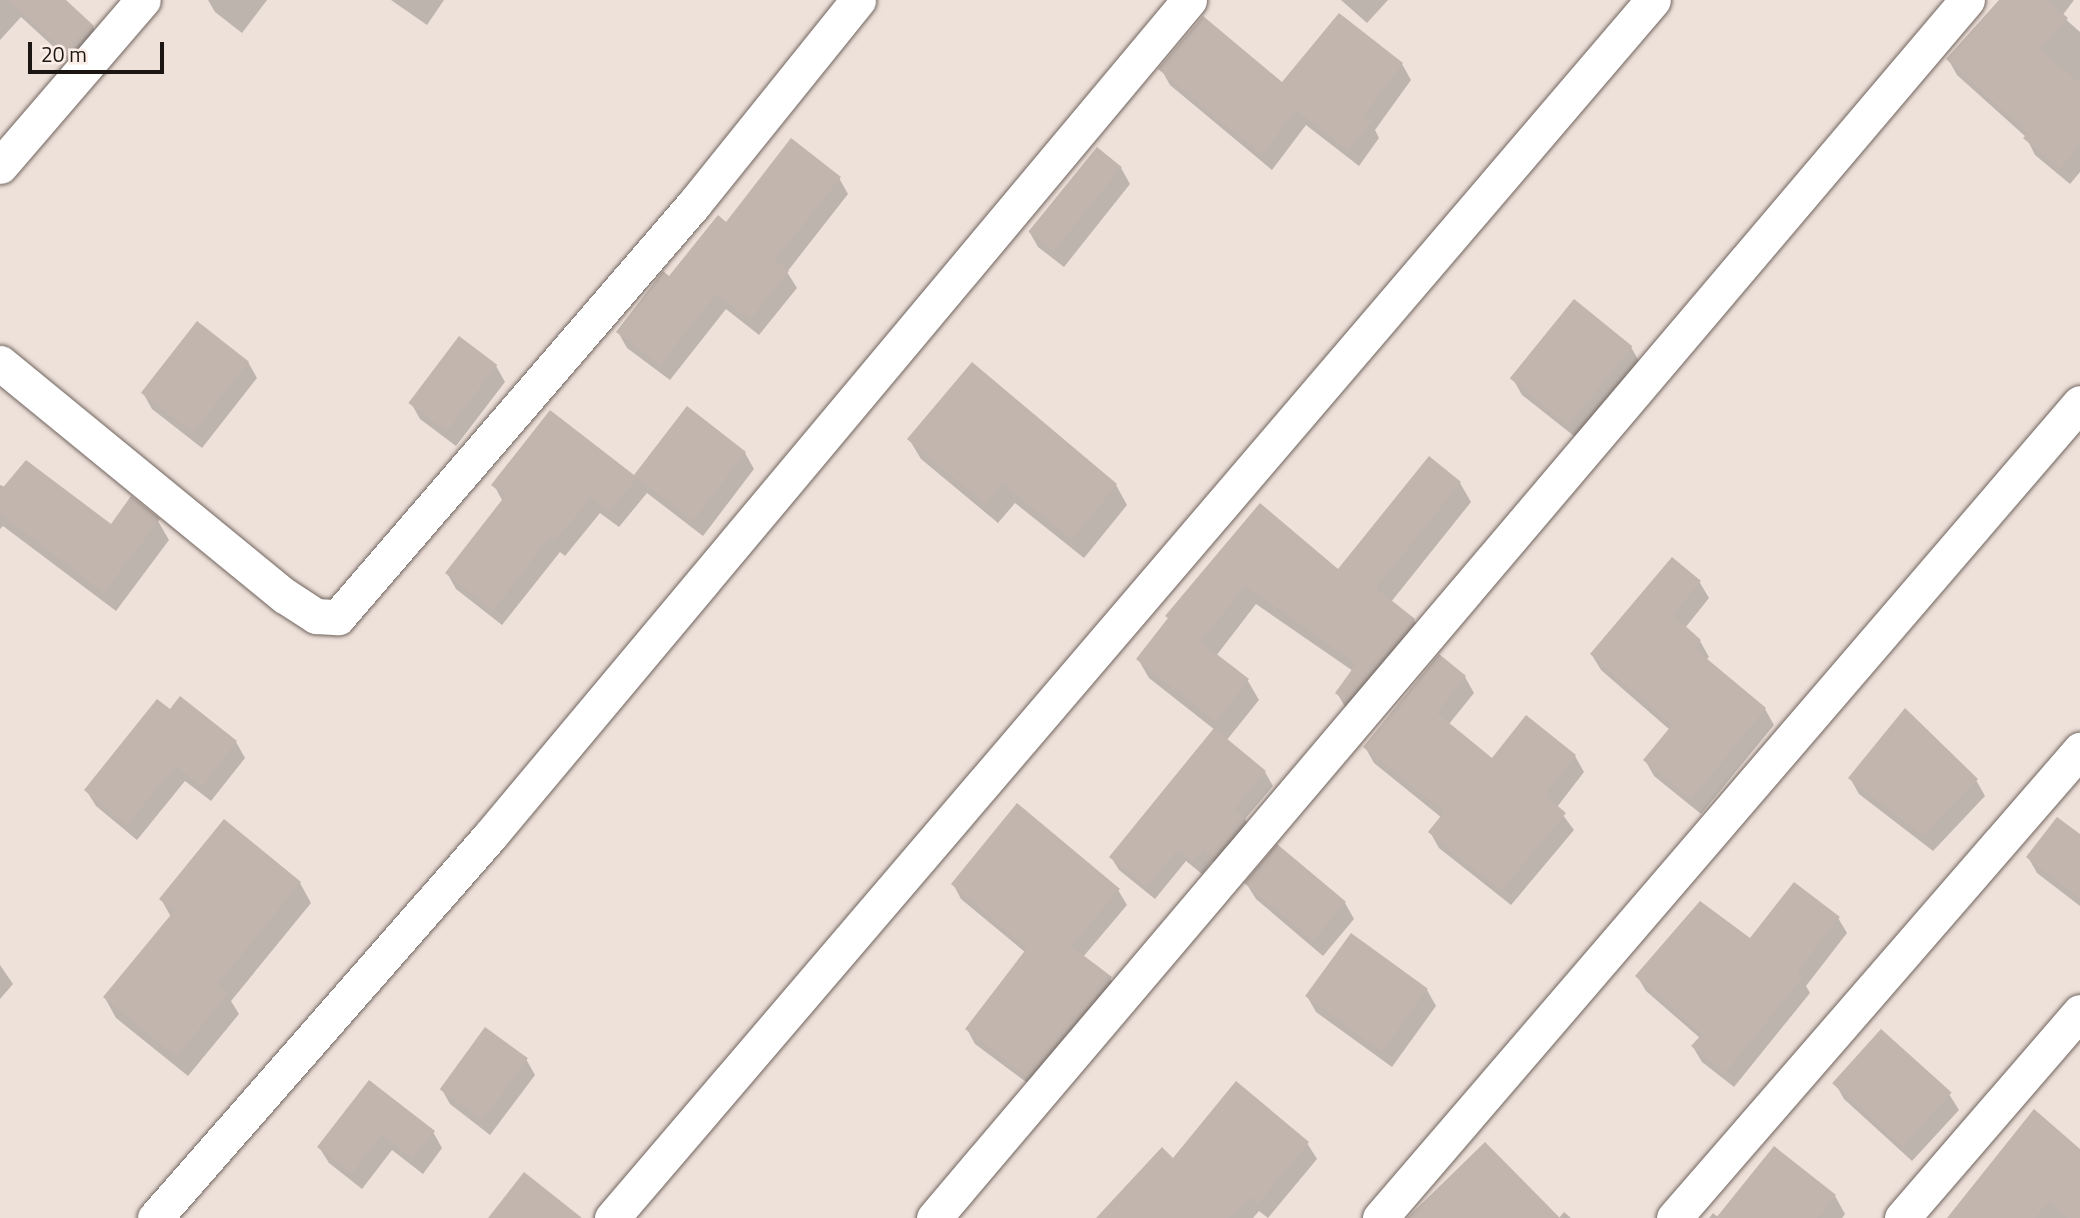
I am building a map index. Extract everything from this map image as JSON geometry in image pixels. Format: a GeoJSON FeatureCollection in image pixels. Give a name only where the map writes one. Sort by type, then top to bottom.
{"type":"FeatureCollection","features":[{"type":"Feature","properties":{"kind":"street"},"geometry":{"type":"LineString","coordinates":[[0,166],[143,0]]}},
{"type":"Feature","properties":{"kind":"street"},"geometry":{"type":"LineString","coordinates":[[0,363],[285,596],[316,615],[338,617],[694,204],[858,0]]}},
{"type":"Feature","properties":{"kind":"street"},"geometry":{"type":"LineString","coordinates":[[155,1218],[489,837],[1189,0]]}},
{"type":"Feature","properties":{"kind":"street"},"geometry":{"type":"LineString","coordinates":[[612,1218],[1653,0]]}},
{"type":"Feature","properties":{"kind":"street"},"geometry":{"type":"LineString","coordinates":[[934,1218],[1967,0]]}},
{"type":"Feature","properties":{"kind":"street"},"geometry":{"type":"LineString","coordinates":[[1380,1218],[2080,403]]}},
{"type":"Feature","properties":{"kind":"street"},"geometry":{"type":"LineString","coordinates":[[1674,1218],[2080,750]]}},
{"type":"Feature","properties":{"kind":"street"},"geometry":{"type":"LineString","coordinates":[[1902,1218],[2080,1012]]}},
{"type":"Feature","properties":{"kind":"building"},"geometry":{"type":"Polygon","coordinates":[[[8,0],[66,0],[94,26],[69,55],[8,0]]]}},
{"type":"Feature","properties":{"kind":"building"},"geometry":{"type":"Polygon","coordinates":[[[1999,0],[2047,0],[2068,18],[2040,49],[2080,83],[2080,145],[2060,169],[2023,138],[2028,133],[1946,59],[1999,0]]]}},
{"type":"Feature","properties":{"kind":"building"},"geometry":{"type":"Polygon","coordinates":[[[1339,13],[1403,63],[1364,116],[1372,121],[1349,151],[1296,110],[1262,155],[1158,69],[1203,16],[1282,82],[1339,13]]]}},
{"type":"Feature","properties":{"kind":"building"},"geometry":{"type":"Polygon","coordinates":[[[791,138],[841,177],[775,260],[789,271],[750,320],[716,294],[660,365],[616,332],[663,271],[669,276],[718,215],[726,222],[791,138]]]}},
{"type":"Feature","properties":{"kind":"building"},"geometry":{"type":"Polygon","coordinates":[[[1097,147],[1122,167],[1053,252],[1028,232],[1097,147]]]}},
{"type":"Feature","properties":{"kind":"building"},"geometry":{"type":"Polygon","coordinates":[[[1574,299],[1632,346],[1568,425],[1510,378],[1574,299]]]}},
{"type":"Feature","properties":{"kind":"building"},"geometry":{"type":"Polygon","coordinates":[[[197,321],[249,362],[193,433],[141,393],[197,321]]]}},
{"type":"Feature","properties":{"kind":"building"},"geometry":{"type":"Polygon","coordinates":[[[459,336],[497,365],[447,432],[408,403],[459,336]]]}},
{"type":"Feature","properties":{"kind":"building"},"geometry":{"type":"Polygon","coordinates":[[[972,362],[1117,484],[1072,540],[1003,484],[986,505],[907,439],[972,362]]]}},
{"type":"Feature","properties":{"kind":"building"},"geometry":{"type":"Polygon","coordinates":[[[687,406],[746,452],[693,521],[637,478],[609,512],[591,498],[555,541],[550,537],[493,611],[445,573],[505,496],[491,485],[550,410],[634,475],[687,406]]]}},
{"type":"Feature","properties":{"kind":"building"},"geometry":{"type":"Polygon","coordinates":[[[1429,456],[1461,482],[1376,588],[1415,619],[1346,701],[1335,693],[1356,664],[1245,586],[1201,642],[1249,679],[1216,722],[1136,659],[1168,618],[1165,616],[1260,503],[1338,569],[1429,456]]]}},
{"type":"Feature","properties":{"kind":"building"},"geometry":{"type":"Polygon","coordinates":[[[26,460],[111,524],[131,496],[160,519],[104,593],[0,514],[0,491],[26,460]]]}},
{"type":"Feature","properties":{"kind":"building"},"geometry":{"type":"Polygon","coordinates":[[[1672,557],[1701,581],[1673,615],[1701,640],[1694,648],[1766,708],[1691,800],[1643,760],[1672,725],[1590,654],[1672,557]]]}},
{"type":"Feature","properties":{"kind":"building"},"geometry":{"type":"Polygon","coordinates":[[[1439,654],[1466,676],[1437,713],[1492,758],[1526,715],[1576,755],[1545,795],[1566,813],[1501,891],[1428,832],[1444,812],[1363,747],[1439,654]]]}},
{"type":"Feature","properties":{"kind":"building"},"geometry":{"type":"Polygon","coordinates":[[[180,696],[237,741],[202,787],[176,766],[127,825],[84,790],[157,699],[170,709],[180,696]]]}},
{"type":"Feature","properties":{"kind":"building"},"geometry":{"type":"Polygon","coordinates":[[[1905,708],[1978,779],[1923,836],[1848,778],[1905,708]]]}},
{"type":"Feature","properties":{"kind":"building"},"geometry":{"type":"Polygon","coordinates":[[[1214,728],[1266,771],[1235,809],[1246,818],[1214,857],[1204,849],[1193,862],[1178,849],[1147,887],[1109,857],[1214,728]]]}},
{"type":"Feature","properties":{"kind":"building"},"geometry":{"type":"Polygon","coordinates":[[[1017,803],[1120,889],[1071,946],[1112,977],[1027,1077],[965,1029],[1027,948],[951,884],[1017,803]]]}},
{"type":"Feature","properties":{"kind":"building"},"geometry":{"type":"Polygon","coordinates":[[[2057,817],[2080,834],[2080,899],[2026,857],[2057,817]]]}},
{"type":"Feature","properties":{"kind":"building"},"geometry":{"type":"Polygon","coordinates":[[[224,819],[301,882],[218,984],[229,993],[176,1057],[103,997],[174,911],[159,899],[224,819]]]}},
{"type":"Feature","properties":{"kind":"building"},"geometry":{"type":"Polygon","coordinates":[[[1277,844],[1346,902],[1313,941],[1244,883],[1277,844]]]}},
{"type":"Feature","properties":{"kind":"building"},"geometry":{"type":"Polygon","coordinates":[[[1794,882],[1840,917],[1797,972],[1803,977],[1725,1073],[1691,1046],[1702,1034],[1635,976],[1700,901],[1750,938],[1794,882]]]}},
{"type":"Feature","properties":{"kind":"building"},"geometry":{"type":"Polygon","coordinates":[[[1351,933],[1428,989],[1382,1052],[1305,996],[1351,933]]]}},
{"type":"Feature","properties":{"kind":"building"},"geometry":{"type":"Polygon","coordinates":[[[485,1027],[528,1058],[483,1120],[440,1089],[485,1027]]]}},
{"type":"Feature","properties":{"kind":"building"},"geometry":{"type":"Polygon","coordinates":[[[1881,1029],[1952,1093],[1903,1147],[1832,1083],[1881,1029]]]}},
{"type":"Feature","properties":{"kind":"building"},"geometry":{"type":"Polygon","coordinates":[[[369,1080],[435,1131],[413,1159],[382,1135],[352,1174],[317,1147],[369,1080]]]}},
{"type":"Feature","properties":{"kind":"building"},"geometry":{"type":"Polygon","coordinates":[[[1236,1081],[1309,1142],[1258,1204],[1250,1197],[1229,1218],[1096,1218],[1162,1147],[1173,1158],[1236,1081]]]}},
{"type":"Feature","properties":{"kind":"building"},"geometry":{"type":"Polygon","coordinates":[[[2034,1109],[2080,1149],[2080,1218],[2067,1218],[2049,1202],[2035,1218],[1947,1218],[2034,1109]]]}},
{"type":"Feature","properties":{"kind":"building"},"geometry":{"type":"Polygon","coordinates":[[[1485,1142],[1560,1218],[1407,1218],[1485,1142]]]}},
{"type":"Feature","properties":{"kind":"building"},"geometry":{"type":"Polygon","coordinates":[[[1774,1146],[1836,1195],[1818,1218],[1716,1218],[1774,1146]]]}},
{"type":"Feature","properties":{"kind":"building"},"geometry":{"type":"Polygon","coordinates":[[[524,1172],[582,1218],[488,1218],[524,1172]]]}}]}
